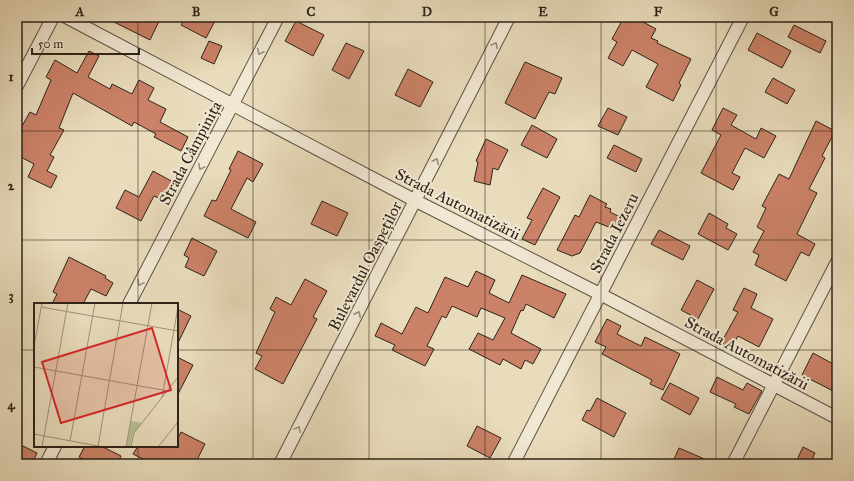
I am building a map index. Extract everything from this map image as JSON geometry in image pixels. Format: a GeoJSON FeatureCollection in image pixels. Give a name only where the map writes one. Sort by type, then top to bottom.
{"type":"FeatureCollection","features":[{"type":"Feature","properties":{"kind":"street"},"geometry":{"type":"LineString","coordinates":[[17,86],[53,17]]}},
{"type":"Feature","properties":{"kind":"street","name":"Strada Automatizării"},"geometry":{"type":"LineString","coordinates":[[66,17],[416,201],[600,294],[837,418]]}},
{"type":"Feature","properties":{"kind":"street","name":"Strada Câmpinița"},"geometry":{"type":"LineString","coordinates":[[130,303],[278,17]]}},
{"type":"Feature","properties":{"kind":"street","name":"Bulevardul Oaspeților"},"geometry":{"type":"LineString","coordinates":[[280,464],[509,17]]}},
{"type":"Feature","properties":{"kind":"street","name":"Strada Iezeru"},"geometry":{"type":"LineString","coordinates":[[513,464],[743,17]]}},
{"type":"Feature","properties":{"kind":"street"},"geometry":{"type":"LineString","coordinates":[[733,464],[837,262]]}},
{"type":"Feature","properties":{"kind":"street"},"geometry":{"type":"LineString","coordinates":[[46,464],[54,447]]}},
{"type":"Feature","properties":{"kind":"building"},"geometry":{"type":"Polygon","coordinates":[[[104,17],[161,17],[150,40],[104,17]]]}},
{"type":"Feature","properties":{"kind":"building"},"geometry":{"type":"Polygon","coordinates":[[[186,17],[217,17],[206,38],[181,25],[186,17]]]}},
{"type":"Feature","properties":{"kind":"building"},"geometry":{"type":"Polygon","coordinates":[[[624,17],[634,17],[656,29],[651,38],[658,41],[657,43],[691,59],[679,83],[681,85],[673,101],[646,87],[658,64],[632,50],[623,66],[608,58],[617,42],[612,39],[624,17]]]}},
{"type":"Feature","properties":{"kind":"building"},"geometry":{"type":"Polygon","coordinates":[[[296,21],[324,35],[313,56],[285,41],[296,21]]]}},
{"type":"Feature","properties":{"kind":"building"},"geometry":{"type":"Polygon","coordinates":[[[794,25],[826,41],[820,53],[788,37],[794,25]]]}},
{"type":"Feature","properties":{"kind":"building"},"geometry":{"type":"Polygon","coordinates":[[[757,33],[791,51],[782,68],[748,50],[757,33]]]}},
{"type":"Feature","properties":{"kind":"building"},"geometry":{"type":"Polygon","coordinates":[[[209,41],[222,46],[214,64],[201,58],[209,41]]]}},
{"type":"Feature","properties":{"kind":"building"},"geometry":{"type":"Polygon","coordinates":[[[346,43],[364,51],[349,79],[332,70],[346,43]]]}},
{"type":"Feature","properties":{"kind":"building"},"geometry":{"type":"Polygon","coordinates":[[[89,51],[99,56],[88,77],[110,89],[112,84],[132,94],[139,80],[154,88],[148,100],[166,109],[160,122],[188,137],[181,151],[154,137],[156,134],[134,122],[132,126],[73,93],[59,128],[64,130],[50,155],[54,157],[47,171],[57,176],[51,188],[28,177],[34,164],[17,155],[17,135],[30,112],[36,115],[51,80],[46,77],[55,60],[77,73],[89,51]]]}},
{"type":"Feature","properties":{"kind":"building"},"geometry":{"type":"Polygon","coordinates":[[[525,62],[562,78],[555,94],[549,92],[535,119],[505,103],[525,62]]]}},
{"type":"Feature","properties":{"kind":"building"},"geometry":{"type":"Polygon","coordinates":[[[408,69],[433,82],[420,107],[395,95],[408,69]]]}},
{"type":"Feature","properties":{"kind":"building"},"geometry":{"type":"Polygon","coordinates":[[[773,78],[795,90],[787,104],[765,92],[773,78]]]}},
{"type":"Feature","properties":{"kind":"building"},"geometry":{"type":"Polygon","coordinates":[[[608,108],[627,117],[618,135],[598,126],[608,108]]]}},
{"type":"Feature","properties":{"kind":"building"},"geometry":{"type":"Polygon","coordinates":[[[723,108],[737,115],[731,125],[756,139],[761,128],[776,136],[764,158],[745,148],[732,173],[740,177],[733,190],[701,173],[721,135],[712,130],[723,108]]]}},
{"type":"Feature","properties":{"kind":"building"},"geometry":{"type":"Polygon","coordinates":[[[816,121],[835,131],[822,156],[825,158],[809,189],[817,193],[797,234],[815,244],[809,256],[801,252],[786,281],[755,265],[759,255],[753,252],[764,231],[757,227],[766,208],[762,206],[779,174],[789,179],[816,121]]]}},
{"type":"Feature","properties":{"kind":"building"},"geometry":{"type":"Polygon","coordinates":[[[532,125],[557,139],[547,158],[521,145],[532,125]]]}},
{"type":"Feature","properties":{"kind":"building"},"geometry":{"type":"Polygon","coordinates":[[[486,139],[508,150],[498,170],[493,168],[490,185],[474,181],[478,162],[476,161],[486,139]]]}},
{"type":"Feature","properties":{"kind":"building"},"geometry":{"type":"Polygon","coordinates":[[[614,145],[642,159],[636,172],[607,158],[614,145]]]}},
{"type":"Feature","properties":{"kind":"building"},"geometry":{"type":"Polygon","coordinates":[[[238,151],[263,164],[253,182],[247,178],[231,209],[256,222],[248,238],[204,216],[212,200],[216,201],[231,170],[229,169],[238,151]]]}},
{"type":"Feature","properties":{"kind":"building"},"geometry":{"type":"Polygon","coordinates":[[[153,171],[173,182],[163,200],[154,196],[141,221],[116,208],[125,190],[139,197],[153,171]]]}},
{"type":"Feature","properties":{"kind":"building"},"geometry":{"type":"Polygon","coordinates":[[[543,188],[560,197],[535,245],[522,239],[532,220],[527,218],[543,188]]]}},
{"type":"Feature","properties":{"kind":"building"},"geometry":{"type":"Polygon","coordinates":[[[590,195],[607,204],[605,207],[611,209],[610,212],[620,217],[614,229],[596,222],[580,253],[572,256],[557,250],[575,215],[579,217],[590,195]]]}},
{"type":"Feature","properties":{"kind":"building"},"geometry":{"type":"Polygon","coordinates":[[[322,201],[348,213],[337,236],[311,224],[322,201]]]}},
{"type":"Feature","properties":{"kind":"building"},"geometry":{"type":"Polygon","coordinates":[[[709,213],[728,224],[726,228],[737,234],[728,250],[698,234],[709,213]]]}},
{"type":"Feature","properties":{"kind":"building"},"geometry":{"type":"Polygon","coordinates":[[[659,230],[690,246],[683,260],[651,244],[659,230]]]}},
{"type":"Feature","properties":{"kind":"building"},"geometry":{"type":"Polygon","coordinates":[[[192,238],[217,251],[204,276],[185,267],[189,258],[184,255],[192,238]]]}},
{"type":"Feature","properties":{"kind":"building"},"geometry":{"type":"Polygon","coordinates":[[[69,257],[106,276],[105,278],[113,283],[106,296],[91,289],[84,303],[52,303],[57,294],[53,292],[69,257]]]}},
{"type":"Feature","properties":{"kind":"building"},"geometry":{"type":"Polygon","coordinates":[[[476,271],[495,280],[489,293],[509,303],[522,275],[566,294],[554,318],[526,304],[523,311],[521,310],[511,333],[541,349],[533,364],[525,360],[521,369],[503,359],[500,365],[469,349],[478,333],[493,340],[505,318],[481,308],[477,317],[452,306],[446,318],[442,316],[427,346],[434,349],[425,366],[392,350],[395,345],[375,336],[381,323],[402,334],[416,307],[428,313],[445,277],[468,287],[476,271]]]}},
{"type":"Feature","properties":{"kind":"building"},"geometry":{"type":"Polygon","coordinates":[[[305,279],[327,291],[313,317],[317,319],[283,384],[255,369],[262,356],[256,353],[275,312],[270,309],[276,297],[291,305],[305,279]]]}},
{"type":"Feature","properties":{"kind":"building"},"geometry":{"type":"Polygon","coordinates":[[[697,280],[714,289],[698,319],[681,310],[697,280]]]}},
{"type":"Feature","properties":{"kind":"building"},"geometry":{"type":"Polygon","coordinates":[[[744,288],[757,294],[751,308],[773,319],[759,347],[738,336],[731,348],[721,343],[738,312],[733,310],[744,288]]]}},
{"type":"Feature","properties":{"kind":"building"},"geometry":{"type":"Polygon","coordinates":[[[178,310],[191,316],[178,343],[178,310]]]}},
{"type":"Feature","properties":{"kind":"building"},"geometry":{"type":"Polygon","coordinates":[[[607,319],[621,326],[617,334],[641,346],[645,337],[680,354],[663,390],[650,384],[652,380],[602,354],[606,347],[595,342],[607,319]]]}},
{"type":"Feature","properties":{"kind":"building"},"geometry":{"type":"Polygon","coordinates":[[[813,353],[837,366],[837,393],[802,375],[813,353]]]}},
{"type":"Feature","properties":{"kind":"building"},"geometry":{"type":"Polygon","coordinates":[[[178,358],[193,365],[178,394],[178,358]]]}},
{"type":"Feature","properties":{"kind":"building"},"geometry":{"type":"Polygon","coordinates":[[[717,377],[743,390],[747,383],[762,391],[749,414],[734,407],[736,404],[710,392],[717,377]]]}},
{"type":"Feature","properties":{"kind":"building"},"geometry":{"type":"Polygon","coordinates":[[[670,383],[699,398],[690,415],[661,399],[670,383]]]}},
{"type":"Feature","properties":{"kind":"building"},"geometry":{"type":"Polygon","coordinates":[[[597,398],[626,413],[614,437],[582,420],[587,410],[590,411],[597,398]]]}},
{"type":"Feature","properties":{"kind":"building"},"geometry":{"type":"Polygon","coordinates":[[[477,426],[501,438],[490,458],[467,446],[477,426]]]}},
{"type":"Feature","properties":{"kind":"building"},"geometry":{"type":"Polygon","coordinates":[[[181,432],[205,444],[195,464],[153,464],[133,454],[137,447],[178,447],[178,438],[181,432]]]}},
{"type":"Feature","properties":{"kind":"building"},"geometry":{"type":"Polygon","coordinates":[[[17,443],[37,453],[32,464],[17,464],[17,443]]]}},
{"type":"Feature","properties":{"kind":"building"},"geometry":{"type":"Polygon","coordinates":[[[84,447],[103,447],[121,456],[117,464],[92,464],[79,457],[84,447]]]}},
{"type":"Feature","properties":{"kind":"building"},"geometry":{"type":"Polygon","coordinates":[[[803,447],[815,453],[810,464],[795,464],[803,447]]]}},
{"type":"Feature","properties":{"kind":"building"},"geometry":{"type":"Polygon","coordinates":[[[679,448],[716,464],[672,464],[679,448]]]}}]}
